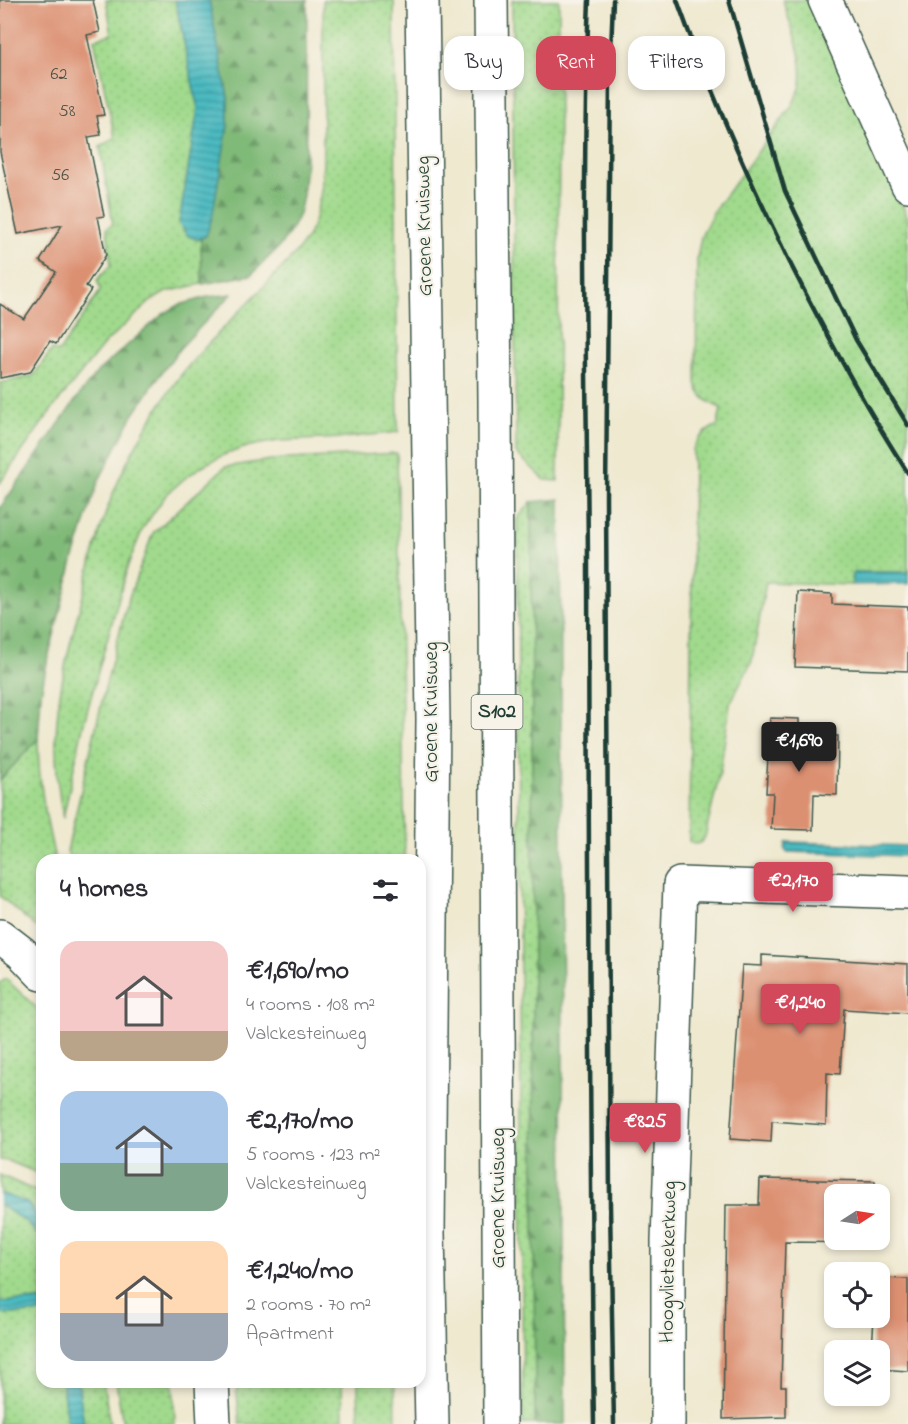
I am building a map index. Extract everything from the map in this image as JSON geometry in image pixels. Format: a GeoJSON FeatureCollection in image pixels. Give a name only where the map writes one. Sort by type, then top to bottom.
{"type":"FeatureCollection","features":[{"type":"Feature","properties":{"kind":"main road","name":"Groene Kruisweg"},"geometry":{"type":"LineString","coordinates":[[422,0],[433,719],[428,1222],[432,1424]]}},
{"type":"Feature","properties":{"kind":"main road","name":"Groene Kruisweg"},"geometry":{"type":"LineString","coordinates":[[490,0],[495,400],[500,1424]]}},
{"type":"Feature","properties":{"kind":"main road"},"geometry":{"type":"LineString","coordinates":[[825,0],[908,185]]}},
{"type":"Feature","properties":{"kind":"main road","name":"Hoogvlietsekerkweg"},"geometry":{"type":"LineString","coordinates":[[668,1424],[668,1241],[680,884],[908,892]]}},
{"type":"Feature","properties":{"kind":"main road"},"geometry":{"type":"LineString","coordinates":[[0,936],[36,968]]}},
{"type":"Feature","properties":{"kind":"main road"},"geometry":{"type":"LineString","coordinates":[[212,1388],[214,1424]]}},
{"type":"Feature","properties":{"kind":"green space"},"geometry":{"type":"Polygon","coordinates":[[[106,0],[175,0],[198,109],[179,223],[197,240],[201,238],[202,284],[166,292],[151,301],[105,343],[50,412],[0,483],[0,383],[33,376],[52,350],[59,352],[101,290],[97,280],[111,265],[107,228],[113,224],[100,147],[115,138],[94,39],[112,34],[106,0]]]}},
{"type":"Feature","properties":{"kind":"green space"},"geometry":{"type":"Polygon","coordinates":[[[209,0],[307,0],[306,159],[299,214],[279,247],[251,275],[202,284],[201,238],[206,236],[228,125],[228,98],[209,0]]]}},
{"type":"Feature","properties":{"kind":"green space"},"geometry":{"type":"Polygon","coordinates":[[[323,0],[394,0],[398,432],[344,438],[278,441],[250,446],[204,465],[166,495],[143,528],[128,565],[83,726],[63,818],[56,760],[56,733],[62,681],[97,541],[114,490],[138,441],[178,379],[191,362],[296,253],[308,236],[315,219],[321,192],[323,163],[323,0]]]}},
{"type":"Feature","properties":{"kind":"green space"},"geometry":{"type":"Polygon","coordinates":[[[512,0],[559,0],[559,36],[536,36],[536,90],[559,90],[558,481],[545,480],[516,453],[513,90],[524,90],[524,36],[512,36],[512,0]]]}},
{"type":"Feature","properties":{"kind":"green space"},"geometry":{"type":"Polygon","coordinates":[[[783,0],[810,0],[908,218],[908,572],[856,572],[851,578],[852,585],[766,582],[752,661],[730,704],[720,772],[705,837],[700,843],[694,844],[689,841],[693,450],[703,435],[718,425],[721,408],[705,399],[696,383],[697,258],[701,237],[713,212],[792,106],[800,88],[802,78],[800,55],[783,0]]]}},
{"type":"Feature","properties":{"kind":"green space"},"geometry":{"type":"Polygon","coordinates":[[[232,294],[180,348],[155,382],[132,417],[98,482],[73,561],[47,662],[41,694],[38,739],[0,780],[0,508],[98,371],[163,314],[179,305],[208,297],[232,294]]]}},
{"type":"Feature","properties":{"kind":"green space"},"geometry":{"type":"Polygon","coordinates":[[[397,453],[405,854],[68,854],[107,680],[128,600],[153,533],[225,467],[271,460],[397,453]]]}},
{"type":"Feature","properties":{"kind":"green space"},"geometry":{"type":"Polygon","coordinates":[[[560,499],[565,1424],[535,1424],[531,502],[560,499]]]}},
{"type":"Feature","properties":{"kind":"green space"},"geometry":{"type":"Polygon","coordinates":[[[531,502],[535,1424],[523,1424],[517,519],[531,502]]]}},
{"type":"Feature","properties":{"kind":"green space"},"geometry":{"type":"Polygon","coordinates":[[[38,739],[41,785],[54,854],[36,854],[36,927],[0,896],[0,780],[38,739]]]}},
{"type":"Feature","properties":{"kind":"green space"},"geometry":{"type":"Polygon","coordinates":[[[6,979],[36,1007],[36,1173],[0,1160],[0,983],[6,979]]]}},
{"type":"Feature","properties":{"kind":"green space"},"geometry":{"type":"Polygon","coordinates":[[[0,1175],[36,1191],[36,1214],[27,1203],[0,1193],[0,1175]]]}},
{"type":"Feature","properties":{"kind":"green space"},"geometry":{"type":"Polygon","coordinates":[[[0,1205],[25,1221],[36,1233],[36,1300],[0,1302],[0,1205]]]}},
{"type":"Feature","properties":{"kind":"green space"},"geometry":{"type":"Polygon","coordinates":[[[36,1313],[36,1388],[63,1388],[67,1424],[0,1424],[0,1314],[36,1313]]]}},
{"type":"Feature","properties":{"kind":"green space"},"geometry":{"type":"Polygon","coordinates":[[[79,1388],[104,1388],[110,1424],[84,1424],[79,1388]]]}},
{"type":"Feature","properties":{"kind":"green space"},"geometry":{"type":"Polygon","coordinates":[[[117,1388],[173,1388],[175,1424],[123,1424],[117,1388]]]}},
{"type":"Feature","properties":{"kind":"green space"},"geometry":{"type":"Polygon","coordinates":[[[237,1388],[342,1388],[343,1424],[240,1424],[237,1388]]]}},
{"type":"Feature","properties":{"kind":"green space"},"geometry":{"type":"Polygon","coordinates":[[[358,1388],[395,1388],[396,1424],[359,1424],[358,1388]]]}},
{"type":"Feature","properties":{"kind":"water"},"geometry":{"type":"Polygon","coordinates":[[[175,0],[209,0],[228,98],[228,125],[212,218],[206,236],[197,240],[187,235],[179,223],[198,109],[175,0]]]}},
{"type":"Feature","properties":{"kind":"water"},"geometry":{"type":"Polygon","coordinates":[[[856,572],[908,572],[908,584],[852,585],[852,574],[856,572]]]}},
{"type":"Feature","properties":{"kind":"water"},"geometry":{"type":"Polygon","coordinates":[[[786,843],[908,846],[908,856],[787,852],[786,843]]]}},
{"type":"Feature","properties":{"kind":"water"},"geometry":{"type":"Polygon","coordinates":[[[0,1193],[27,1203],[36,1214],[36,1233],[25,1221],[0,1205],[0,1193]]]}},
{"type":"Feature","properties":{"kind":"water"},"geometry":{"type":"Polygon","coordinates":[[[36,1300],[36,1313],[0,1314],[0,1302],[36,1300]]]}},
{"type":"Feature","properties":{"kind":"water"},"geometry":{"type":"Polygon","coordinates":[[[63,1388],[79,1388],[84,1424],[67,1424],[63,1388]]]}},
{"type":"Feature","properties":{"kind":"building"},"geometry":{"type":"Polygon","coordinates":[[[0,0],[93,0],[100,32],[87,35],[104,115],[97,116],[101,135],[88,137],[104,216],[98,217],[106,255],[86,286],[91,290],[56,344],[50,341],[30,372],[0,378],[0,304],[24,319],[56,272],[40,261],[62,225],[18,234],[0,152],[0,0]]]}},
{"type":"Feature","properties":{"kind":"building"},"geometry":{"type":"Polygon","coordinates":[[[798,592],[832,594],[832,604],[908,607],[908,671],[795,667],[798,592]]]}},
{"type":"Feature","properties":{"kind":"building"},"geometry":{"type":"Polygon","coordinates":[[[770,718],[799,719],[799,735],[838,736],[837,795],[814,794],[813,830],[771,829],[773,793],[766,793],[770,718]]]}},
{"type":"Feature","properties":{"kind":"building"},"geometry":{"type":"Polygon","coordinates":[[[762,955],[908,964],[908,1013],[844,1009],[840,1074],[827,1073],[826,1125],[772,1121],[771,1142],[730,1139],[742,965],[762,966],[762,955]]]}},
{"type":"Feature","properties":{"kind":"building"},"geometry":{"type":"Polygon","coordinates":[[[760,1179],[875,1181],[875,1184],[824,1184],[824,1242],[785,1242],[781,1386],[786,1386],[786,1417],[723,1419],[726,1205],[759,1205],[760,1179]]]}},
{"type":"Feature","properties":{"kind":"building"},"geometry":{"type":"Polygon","coordinates":[[[890,1278],[908,1279],[908,1371],[890,1370],[890,1340],[873,1340],[873,1328],[890,1328],[890,1278]]]}},
{"type":"Feature","properties":{"kind":"railway"},"geometry":{"type":"LineString","coordinates":[[589,0],[585,141],[585,282],[594,1424]]}},
{"type":"Feature","properties":{"kind":"railway"},"geometry":{"type":"LineString","coordinates":[[613,0],[610,76],[606,497],[610,1206],[614,1424]]}},
{"type":"Feature","properties":{"kind":"railway"},"geometry":{"type":"LineString","coordinates":[[677,0],[731,135],[792,267],[847,372],[908,473]]}},
{"type":"Feature","properties":{"kind":"railway"},"geometry":{"type":"LineString","coordinates":[[729,0],[785,191],[856,340],[908,425]]}}]}
